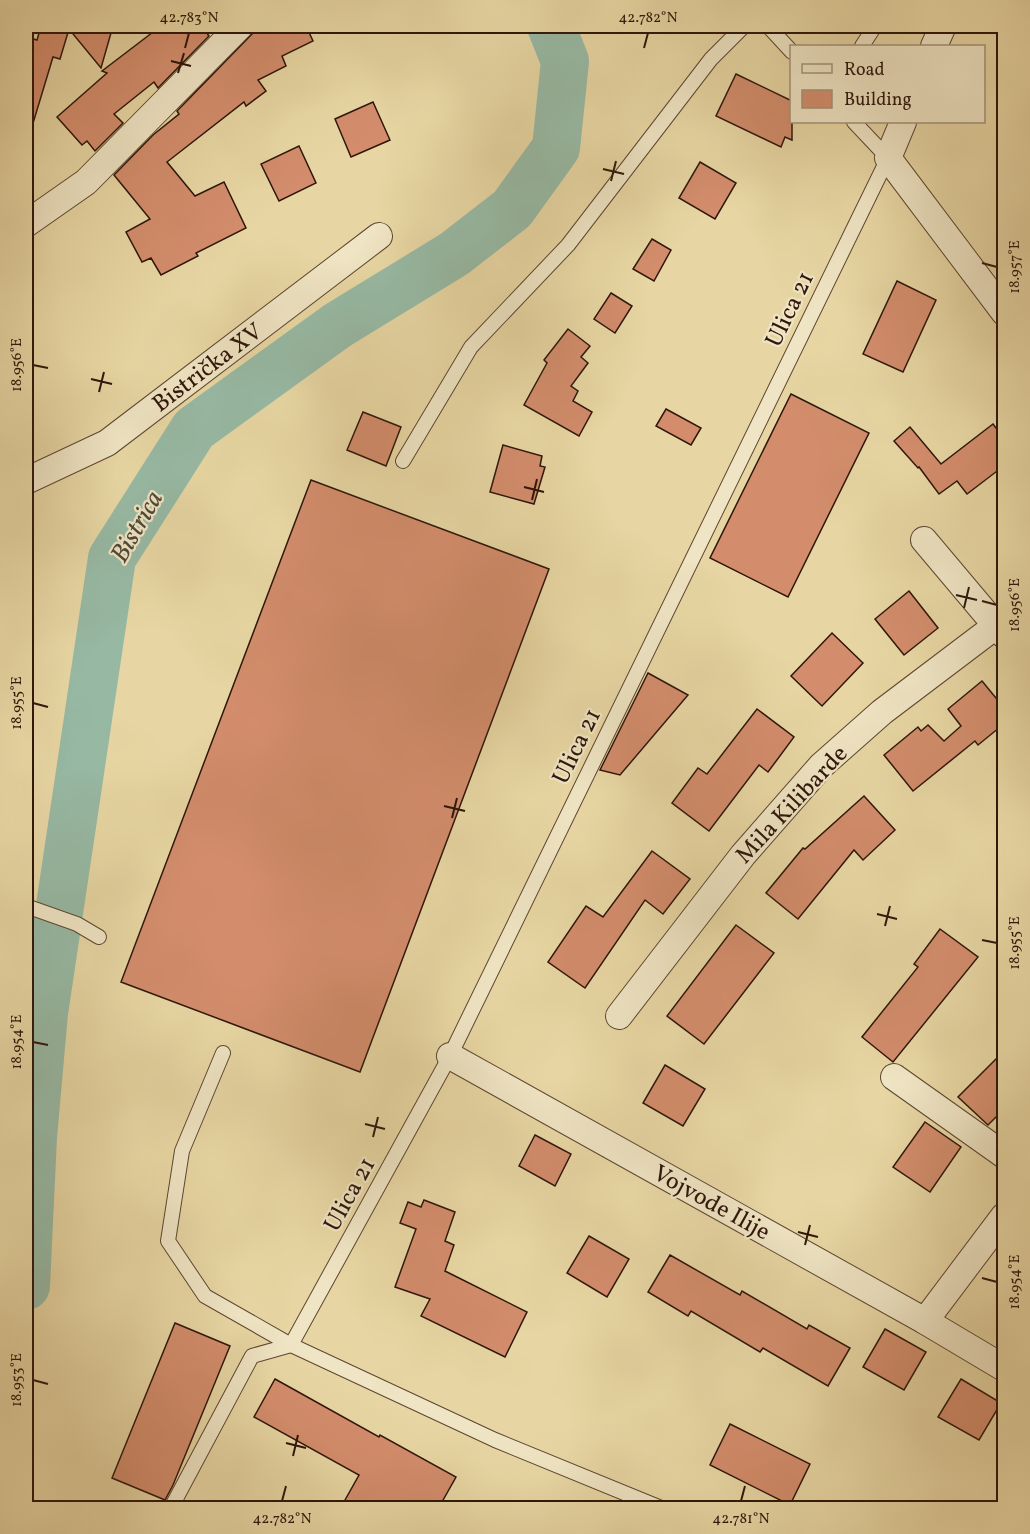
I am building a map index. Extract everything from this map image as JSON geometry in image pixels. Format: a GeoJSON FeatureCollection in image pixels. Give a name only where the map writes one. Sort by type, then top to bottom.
{"type":"FeatureCollection","features":[{"type":"Feature","properties":{"kind":"street"},"geometry":{"type":"LineString","coordinates":[[26,224],[86,182],[240,26]]}},
{"type":"Feature","properties":{"kind":"street"},"geometry":{"type":"LineString","coordinates":[[934,45],[943,26]]}},
{"type":"Feature","properties":{"kind":"street"},"geometry":{"type":"LineString","coordinates":[[903,123],[888,158],[1002,298]]}},
{"type":"Feature","properties":{"kind":"street","name":"Bistrička XV"},"geometry":{"type":"LineString","coordinates":[[26,481],[107,443],[379,236]]}},
{"type":"Feature","properties":{"kind":"street"},"geometry":{"type":"LineString","coordinates":[[924,540],[1001,630]]}},
{"type":"Feature","properties":{"kind":"street","name":"Mila Kilibarde"},"geometry":{"type":"LineString","coordinates":[[619,1016],[743,855],[821,766],[882,712],[1001,630]]}},
{"type":"Feature","properties":{"kind":"street","name":"Vojvode Ilije"},"geometry":{"type":"LineString","coordinates":[[450,1056],[1005,1368]]}},
{"type":"Feature","properties":{"kind":"street"},"geometry":{"type":"LineString","coordinates":[[894,1077],[1005,1155]]}},
{"type":"Feature","properties":{"kind":"street"},"geometry":{"type":"LineString","coordinates":[[925,1321],[1005,1216]]}},
{"type":"Feature","properties":{"kind":"lane"},"geometry":{"type":"LineString","coordinates":[[404,461],[471,347],[568,245],[711,59],[744,26]]}},
{"type":"Feature","properties":{"kind":"lane"},"geometry":{"type":"LineString","coordinates":[[768,26],[790,50]]}},
{"type":"Feature","properties":{"kind":"lane"},"geometry":{"type":"LineString","coordinates":[[863,45],[875,26]]}},
{"type":"Feature","properties":{"kind":"lane"},"geometry":{"type":"LineString","coordinates":[[855,123],[888,158]]}},
{"type":"Feature","properties":{"kind":"lane","name":"Ulica 21"},"geometry":{"type":"LineString","coordinates":[[291,1345],[450,1056],[888,158]]}},
{"type":"Feature","properties":{"kind":"lane"},"geometry":{"type":"LineString","coordinates":[[26,906],[77,924],[99,937]]}},
{"type":"Feature","properties":{"kind":"lane"},"geometry":{"type":"LineString","coordinates":[[223,1053],[182,1151],[168,1241],[205,1296],[291,1345],[495,1440],[661,1509]]}},
{"type":"Feature","properties":{"kind":"lane"},"geometry":{"type":"LineString","coordinates":[[171,1509],[252,1356],[291,1345]]}},
{"type":"Feature","properties":{"kind":"building"},"geometry":{"type":"Polygon","coordinates":[[[41,26],[113,26],[101,68],[69,29],[60,59],[53,57],[31,130],[26,129],[26,37],[37,40],[41,26]]]}},
{"type":"Feature","properties":{"kind":"building"},"geometry":{"type":"Polygon","coordinates":[[[161,26],[201,26],[209,36],[158,88],[154,82],[114,114],[123,123],[95,151],[87,141],[82,145],[57,117],[107,73],[102,71],[161,26]]]}},
{"type":"Feature","properties":{"kind":"building"},"geometry":{"type":"Polygon","coordinates":[[[269,26],[306,26],[313,41],[282,56],[286,66],[258,80],[266,91],[246,106],[244,102],[167,162],[195,196],[224,182],[246,228],[196,253],[198,256],[161,275],[151,258],[142,262],[126,232],[150,219],[114,175],[153,135],[179,114],[177,111],[253,33],[269,26]]]}},
{"type":"Feature","properties":{"kind":"building"},"geometry":{"type":"Polygon","coordinates":[[[736,74],[790,100],[792,140],[785,137],[781,147],[716,116],[736,74]]]}},
{"type":"Feature","properties":{"kind":"building"},"geometry":{"type":"Polygon","coordinates":[[[373,102],[390,140],[351,157],[335,119],[373,102]]]}},
{"type":"Feature","properties":{"kind":"building"},"geometry":{"type":"Polygon","coordinates":[[[299,146],[316,183],[279,201],[261,164],[299,146]]]}},
{"type":"Feature","properties":{"kind":"building"},"geometry":{"type":"Polygon","coordinates":[[[700,162],[736,183],[715,219],[679,198],[700,162]]]}},
{"type":"Feature","properties":{"kind":"building"},"geometry":{"type":"Polygon","coordinates":[[[652,239],[671,250],[654,281],[633,269],[652,239]]]}},
{"type":"Feature","properties":{"kind":"building"},"geometry":{"type":"Polygon","coordinates":[[[897,281],[936,300],[903,372],[863,354],[897,281]]]}},
{"type":"Feature","properties":{"kind":"building"},"geometry":{"type":"Polygon","coordinates":[[[611,293],[632,306],[615,333],[594,319],[611,293]]]}},
{"type":"Feature","properties":{"kind":"building"},"geometry":{"type":"Polygon","coordinates":[[[568,329],[590,346],[581,357],[588,363],[571,386],[578,391],[573,401],[592,412],[579,436],[524,405],[547,363],[544,360],[568,329]]]}},
{"type":"Feature","properties":{"kind":"building"},"geometry":{"type":"Polygon","coordinates":[[[791,394],[869,433],[788,597],[710,558],[791,394]]]}},
{"type":"Feature","properties":{"kind":"building"},"geometry":{"type":"Polygon","coordinates":[[[666,409],[701,428],[691,445],[656,426],[666,409]]]}},
{"type":"Feature","properties":{"kind":"building"},"geometry":{"type":"Polygon","coordinates":[[[363,412],[401,427],[386,466],[347,450],[363,412]]]}},
{"type":"Feature","properties":{"kind":"building"},"geometry":{"type":"Polygon","coordinates":[[[993,424],[1005,440],[1005,465],[967,494],[957,481],[939,494],[919,467],[894,441],[910,427],[941,464],[993,424]]]}},
{"type":"Feature","properties":{"kind":"building"},"geometry":{"type":"Polygon","coordinates":[[[503,445],[542,456],[540,466],[545,467],[534,504],[490,492],[503,445]]]}},
{"type":"Feature","properties":{"kind":"building"},"geometry":{"type":"Polygon","coordinates":[[[311,480],[549,569],[360,1072],[121,982],[311,480]]]}},
{"type":"Feature","properties":{"kind":"building"},"geometry":{"type":"Polygon","coordinates":[[[909,591],[938,628],[904,655],[875,619],[909,591]]]}},
{"type":"Feature","properties":{"kind":"building"},"geometry":{"type":"Polygon","coordinates":[[[832,633],[863,663],[822,706],[791,676],[832,633]]]}},
{"type":"Feature","properties":{"kind":"building"},"geometry":{"type":"Polygon","coordinates":[[[648,673],[688,695],[620,775],[600,770],[648,673]]]}},
{"type":"Feature","properties":{"kind":"building"},"geometry":{"type":"Polygon","coordinates":[[[982,681],[1005,709],[1005,723],[978,745],[975,741],[913,791],[884,755],[918,727],[921,731],[928,725],[944,741],[961,726],[948,709],[982,681]]]}},
{"type":"Feature","properties":{"kind":"building"},"geometry":{"type":"Polygon","coordinates":[[[757,709],[794,737],[768,772],[759,765],[709,831],[672,803],[698,768],[707,774],[757,709]]]}},
{"type":"Feature","properties":{"kind":"building"},"geometry":{"type":"Polygon","coordinates":[[[864,796],[895,830],[863,860],[854,850],[798,919],[766,893],[803,848],[805,849],[864,796]]]}},
{"type":"Feature","properties":{"kind":"building"},"geometry":{"type":"Polygon","coordinates":[[[652,851],[690,879],[663,914],[645,900],[585,988],[548,962],[586,906],[603,917],[652,851]]]}},
{"type":"Feature","properties":{"kind":"building"},"geometry":{"type":"Polygon","coordinates":[[[736,925],[774,953],[704,1044],[667,1016],[736,925]]]}},
{"type":"Feature","properties":{"kind":"building"},"geometry":{"type":"Polygon","coordinates":[[[940,929],[978,957],[893,1062],[862,1037],[918,967],[914,964],[940,929]]]}},
{"type":"Feature","properties":{"kind":"building"},"geometry":{"type":"Polygon","coordinates":[[[1005,1050],[1005,1108],[988,1125],[958,1097],[1005,1050]]]}},
{"type":"Feature","properties":{"kind":"building"},"geometry":{"type":"Polygon","coordinates":[[[665,1065],[705,1089],[683,1126],[643,1103],[665,1065]]]}},
{"type":"Feature","properties":{"kind":"building"},"geometry":{"type":"Polygon","coordinates":[[[925,1122],[961,1147],[930,1192],[893,1167],[925,1122]]]}},
{"type":"Feature","properties":{"kind":"building"},"geometry":{"type":"Polygon","coordinates":[[[535,1135],[571,1154],[555,1186],[519,1166],[535,1135]]]}},
{"type":"Feature","properties":{"kind":"building"},"geometry":{"type":"Polygon","coordinates":[[[424,1200],[455,1212],[445,1241],[454,1245],[445,1271],[527,1312],[505,1357],[421,1316],[430,1299],[395,1287],[416,1229],[400,1223],[408,1202],[421,1207],[424,1200]]]}},
{"type":"Feature","properties":{"kind":"building"},"geometry":{"type":"Polygon","coordinates":[[[589,1236],[629,1259],[607,1297],[567,1273],[589,1236]]]}},
{"type":"Feature","properties":{"kind":"building"},"geometry":{"type":"Polygon","coordinates":[[[670,1255],[740,1295],[742,1291],[807,1329],[809,1325],[850,1348],[828,1386],[763,1348],[760,1352],[691,1311],[688,1316],[648,1292],[670,1255]]]}},
{"type":"Feature","properties":{"kind":"building"},"geometry":{"type":"Polygon","coordinates":[[[175,1323],[230,1346],[165,1500],[112,1478],[175,1323]]]}},
{"type":"Feature","properties":{"kind":"building"},"geometry":{"type":"Polygon","coordinates":[[[885,1329],[926,1352],[904,1390],[863,1367],[885,1329]]]}},
{"type":"Feature","properties":{"kind":"building"},"geometry":{"type":"Polygon","coordinates":[[[275,1379],[456,1477],[438,1509],[340,1509],[359,1475],[254,1417],[275,1379]]]}},
{"type":"Feature","properties":{"kind":"building"},"geometry":{"type":"Polygon","coordinates":[[[961,1379],[1001,1403],[979,1440],[938,1417],[961,1379]]]}},
{"type":"Feature","properties":{"kind":"building"},"geometry":{"type":"Polygon","coordinates":[[[730,1424],[810,1464],[790,1505],[710,1465],[730,1424]]]}},
{"type":"Feature","properties":{"kind":"waterway","name":"Bistrica"},"geometry":{"type":"LineString","coordinates":[[26,1286],[33,1137],[44,1013],[112,558],[194,429],[338,325],[454,254],[512,209],[556,148],[565,61],[551,26]]}}]}
